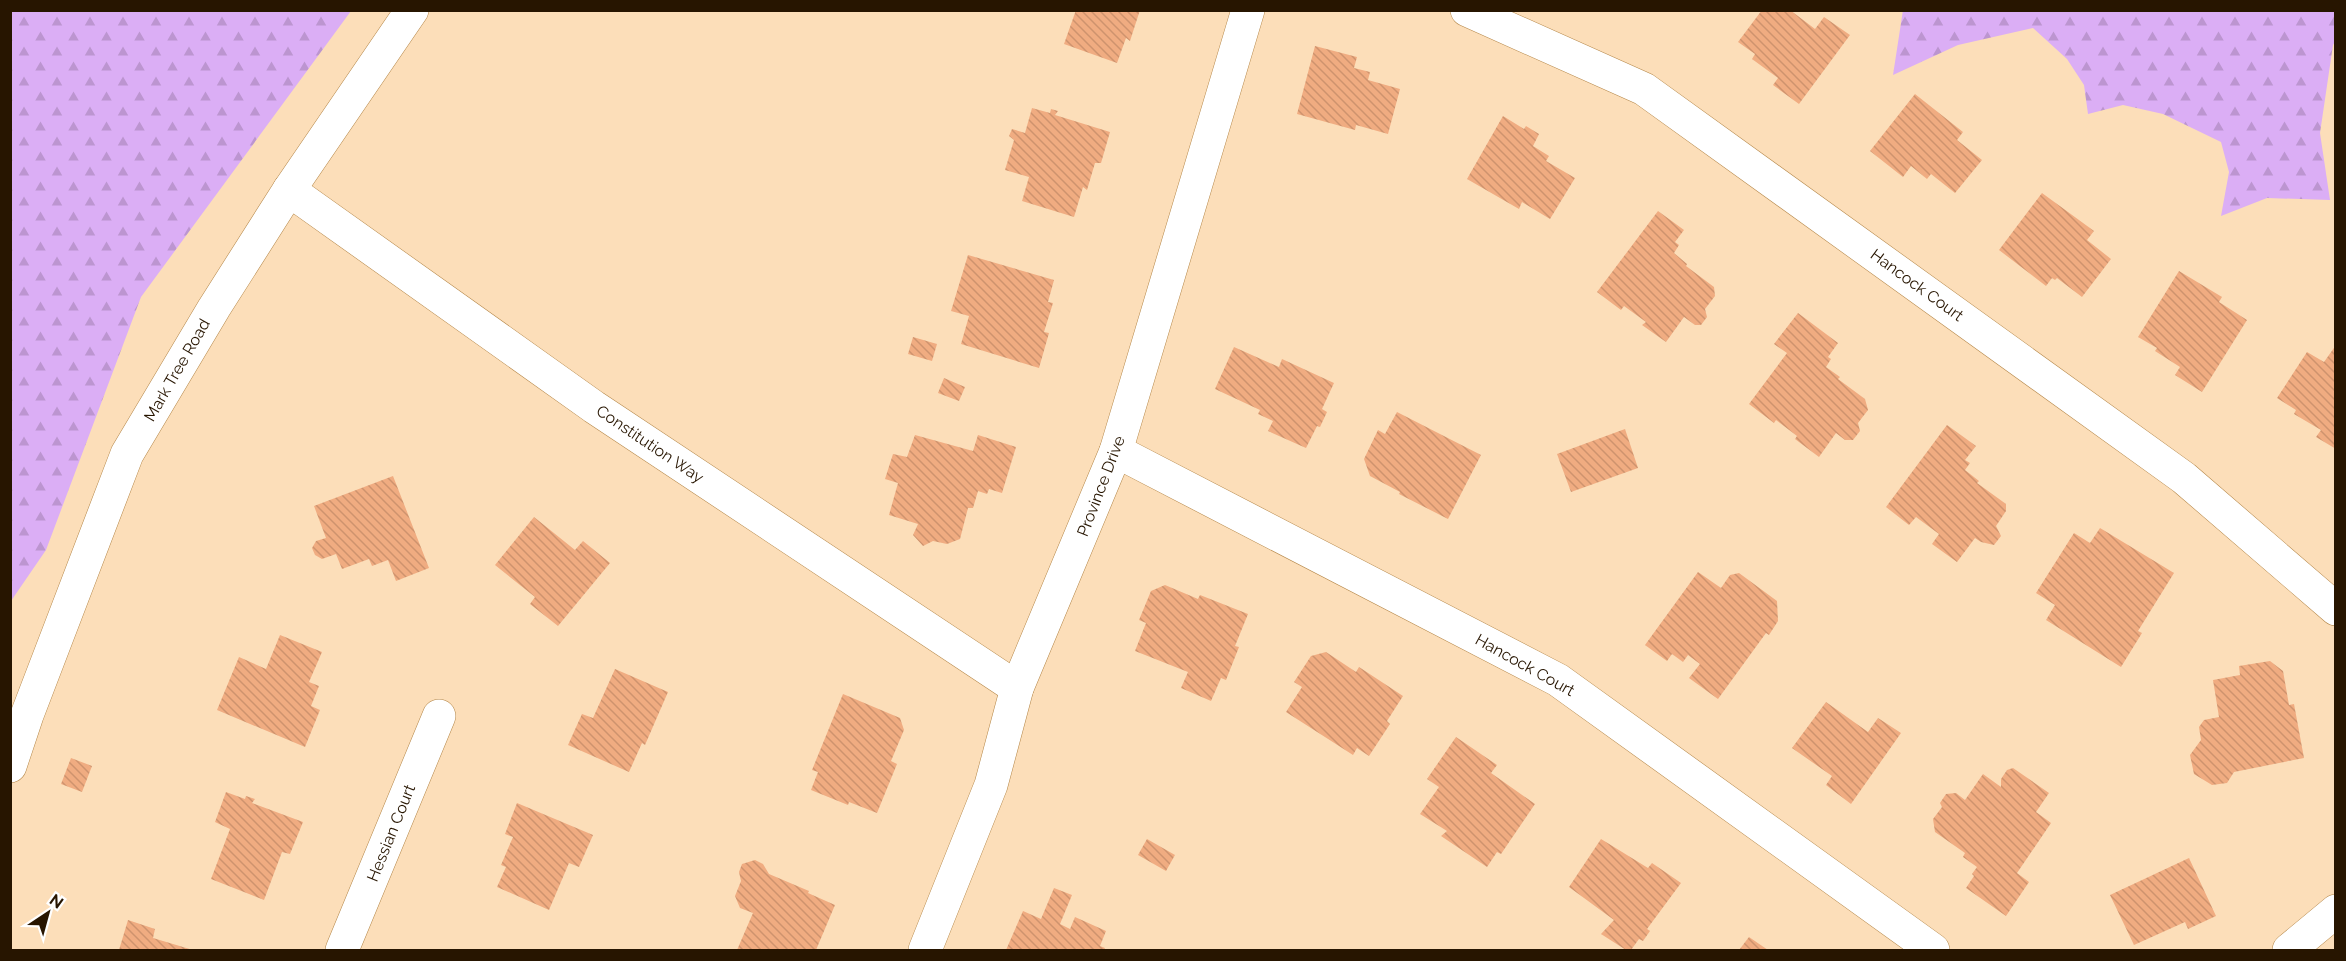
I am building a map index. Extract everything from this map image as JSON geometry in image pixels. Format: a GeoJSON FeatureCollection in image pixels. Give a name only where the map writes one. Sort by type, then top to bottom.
{"type":"FeatureCollection","features":[{"type":"Feature","properties":{"kind":"street","name":"Mark Tree Road"},"geometry":{"type":"LineString","coordinates":[[10,766],[27,715],[127,454],[214,308],[289,190],[412,10]]}},
{"type":"Feature","properties":{"kind":"street","name":"Province Drive"},"geometry":{"type":"LineString","coordinates":[[925,951],[991,785],[1017,688],[1116,451],[1248,10]]}},
{"type":"Feature","properties":{"kind":"street","name":"Hancock Court"},"geometry":{"type":"LineString","coordinates":[[1467,10],[1644,89],[2184,478],[2336,609]]}},
{"type":"Feature","properties":{"kind":"street","name":"Constitution Way"},"geometry":{"type":"LineString","coordinates":[[289,190],[594,407],[1017,688]]}},
{"type":"Feature","properties":{"kind":"street","name":"Hancock Court"},"geometry":{"type":"LineString","coordinates":[[1116,451],[1558,680],[1933,951]]}},
{"type":"Feature","properties":{"kind":"street","name":"Hessian Court"},"geometry":{"type":"LineString","coordinates":[[342,951],[439,716]]}},
{"type":"Feature","properties":{"kind":"street"},"geometry":{"type":"LineString","coordinates":[[2289,951],[2336,911]]}},
{"type":"Feature","properties":{"kind":"green space"},"geometry":{"type":"Polygon","coordinates":[[[11,10],[351,11],[141,297],[46,550],[11,601],[11,10]]]}},
{"type":"Feature","properties":{"kind":"green space"},"geometry":{"type":"Polygon","coordinates":[[[1903,10],[2335,11],[2335,42],[2320,133],[2330,200],[2267,198],[2221,216],[2229,172],[2221,142],[2163,114],[2123,105],[2088,114],[2084,85],[2067,59],[2033,28],[1958,45],[1893,75],[1903,10]]]}},
{"type":"Feature","properties":{"kind":"building"},"geometry":{"type":"Polygon","coordinates":[[[1076,10],[1140,10],[1130,41],[1126,38],[1117,63],[1064,44],[1076,10]]]}},
{"type":"Feature","properties":{"kind":"building"},"geometry":{"type":"Polygon","coordinates":[[[1762,10],[1790,10],[1815,29],[1824,17],[1850,35],[1799,104],[1773,85],[1778,78],[1752,59],[1755,54],[1738,42],[1762,10]]]}},
{"type":"Feature","properties":{"kind":"building"},"geometry":{"type":"Polygon","coordinates":[[[1315,46],[1357,57],[1354,68],[1370,72],[1368,80],[1400,89],[1388,134],[1356,125],[1355,130],[1297,114],[1315,46]]]}},
{"type":"Feature","properties":{"kind":"building"},"geometry":{"type":"Polygon","coordinates":[[[1915,94],[1963,132],[1957,140],[1982,160],[1955,193],[1931,174],[1927,179],[1911,166],[1903,177],[1870,151],[1915,94]]]}},
{"type":"Feature","properties":{"kind":"building"},"geometry":{"type":"Polygon","coordinates":[[[1032,108],[1050,113],[1051,109],[1058,111],[1055,115],[1110,132],[1101,163],[1095,163],[1087,190],[1083,187],[1074,217],[1022,201],[1029,177],[1005,170],[1014,140],[1009,136],[1012,129],[1025,133],[1032,108]]]}},
{"type":"Feature","properties":{"kind":"building"},"geometry":{"type":"Polygon","coordinates":[[[1503,116],[1524,129],[1526,126],[1539,134],[1533,146],[1549,156],[1546,161],[1575,178],[1550,219],[1522,202],[1519,209],[1467,179],[1503,116]]]}},
{"type":"Feature","properties":{"kind":"building"},"geometry":{"type":"Polygon","coordinates":[[[2042,193],[2094,231],[2087,240],[2111,259],[2082,297],[2057,278],[2055,280],[2052,278],[2046,286],[1999,250],[2042,193]]]}},
{"type":"Feature","properties":{"kind":"building"},"geometry":{"type":"Polygon","coordinates":[[[1658,211],[1684,230],[1675,242],[1679,245],[1674,253],[1687,264],[1686,266],[1714,287],[1715,296],[1705,309],[1707,317],[1701,325],[1695,325],[1684,317],[1666,342],[1642,325],[1646,322],[1624,306],[1621,310],[1597,292],[1658,211]]]}},
{"type":"Feature","properties":{"kind":"building"},"geometry":{"type":"Polygon","coordinates":[[[968,255],[1054,280],[1048,302],[1053,303],[1044,332],[1049,333],[1039,368],[961,344],[969,316],[951,311],[968,255]]]}},
{"type":"Feature","properties":{"kind":"building"},"geometry":{"type":"Polygon","coordinates":[[[2179,271],[2222,297],[2219,302],[2247,320],[2202,392],[2175,375],[2180,367],[2155,351],[2157,348],[2138,337],[2179,271]]]}},
{"type":"Feature","properties":{"kind":"building"},"geometry":{"type":"Polygon","coordinates":[[[1798,313],[1838,343],[1828,357],[1831,359],[1826,367],[1865,399],[1868,410],[1858,423],[1860,431],[1853,440],[1845,440],[1836,433],[1819,457],[1795,439],[1797,436],[1776,420],[1774,423],[1749,404],[1787,353],[1774,344],[1798,313]]]}},
{"type":"Feature","properties":{"kind":"building"},"geometry":{"type":"Polygon","coordinates":[[[913,337],[937,344],[932,361],[908,354],[913,337]]]}},
{"type":"Feature","properties":{"kind":"building"},"geometry":{"type":"Polygon","coordinates":[[[2336,345],[2336,449],[2316,437],[2321,430],[2294,414],[2296,410],[2277,398],[2307,352],[2324,362],[2336,345]]]}},
{"type":"Feature","properties":{"kind":"building"},"geometry":{"type":"Polygon","coordinates":[[[1234,347],[1279,367],[1282,359],[1334,383],[1322,409],[1327,412],[1306,448],[1268,431],[1273,421],[1258,414],[1260,410],[1215,389],[1234,347]]]}},
{"type":"Feature","properties":{"kind":"building"},"geometry":{"type":"Polygon","coordinates":[[[944,378],[965,387],[959,401],[938,393],[944,378]]]}},
{"type":"Feature","properties":{"kind":"building"},"geometry":{"type":"Polygon","coordinates":[[[1397,412],[1481,455],[1448,519],[1370,476],[1364,459],[1378,430],[1385,434],[1397,412]]]}},
{"type":"Feature","properties":{"kind":"building"},"geometry":{"type":"Polygon","coordinates":[[[1947,425],[1976,446],[1965,460],[1970,463],[1965,470],[1979,481],[1977,483],[2006,504],[2006,511],[1996,526],[2001,536],[1994,545],[1975,538],[1957,562],[1932,544],[1939,534],[1916,517],[1909,525],[1886,507],[1947,425]]]}},
{"type":"Feature","properties":{"kind":"building"},"geometry":{"type":"Polygon","coordinates":[[[1625,429],[1638,468],[1571,492],[1557,454],[1625,429]]]}},
{"type":"Feature","properties":{"kind":"building"},"geometry":{"type":"Polygon","coordinates":[[[915,435],[973,451],[978,435],[1016,447],[1002,493],[989,489],[987,494],[978,491],[973,508],[968,508],[960,539],[947,544],[933,541],[923,546],[913,535],[918,524],[889,515],[898,483],[885,479],[893,454],[907,457],[915,435]]]}},
{"type":"Feature","properties":{"kind":"building"},"geometry":{"type":"Polygon","coordinates":[[[393,476],[429,568],[396,581],[388,560],[372,566],[369,559],[342,569],[336,554],[322,559],[315,555],[312,548],[316,541],[326,538],[314,506],[393,476]]]}},
{"type":"Feature","properties":{"kind":"building"},"geometry":{"type":"Polygon","coordinates":[[[534,517],[575,550],[583,541],[610,563],[558,626],[530,604],[535,597],[495,565],[534,517]]]}},
{"type":"Feature","properties":{"kind":"building"},"geometry":{"type":"Polygon","coordinates":[[[2100,528],[2174,573],[2138,631],[2142,633],[2121,667],[2046,620],[2055,605],[2036,593],[2074,533],[2090,543],[2100,528]]]}},
{"type":"Feature","properties":{"kind":"building"},"geometry":{"type":"Polygon","coordinates":[[[1698,572],[1721,588],[1730,575],[1739,573],[1777,601],[1778,621],[1769,635],[1766,633],[1718,699],[1689,678],[1700,664],[1688,655],[1683,662],[1672,654],[1667,661],[1645,645],[1698,572]]]}},
{"type":"Feature","properties":{"kind":"building"},"geometry":{"type":"Polygon","coordinates":[[[1165,585],[1198,599],[1200,595],[1248,614],[1235,646],[1239,647],[1226,680],[1221,678],[1211,701],[1181,688],[1188,672],[1135,651],[1146,623],[1139,620],[1151,591],[1165,585]]]}},
{"type":"Feature","properties":{"kind":"building"},"geometry":{"type":"Polygon","coordinates":[[[280,635],[322,652],[309,682],[319,686],[311,706],[320,710],[305,747],[217,710],[239,657],[266,669],[280,635]]]}},
{"type":"Feature","properties":{"kind":"building"},"geometry":{"type":"Polygon","coordinates":[[[1326,652],[1356,672],[1359,667],[1403,696],[1387,721],[1390,724],[1369,756],[1357,748],[1353,755],[1286,712],[1302,687],[1294,682],[1311,656],[1326,652]]]}},
{"type":"Feature","properties":{"kind":"building"},"geometry":{"type":"Polygon","coordinates":[[[2270,661],[2283,671],[2289,705],[2294,704],[2304,758],[2234,772],[2227,783],[2212,785],[2194,774],[2190,755],[2201,740],[2199,727],[2204,720],[2219,717],[2213,680],[2240,675],[2239,666],[2270,661]]]}},
{"type":"Feature","properties":{"kind":"building"},"geometry":{"type":"Polygon","coordinates":[[[615,669],[668,692],[645,745],[642,743],[629,772],[568,745],[582,714],[593,718],[615,669]]]}},
{"type":"Feature","properties":{"kind":"building"},"geometry":{"type":"Polygon","coordinates":[[[843,694],[900,718],[904,730],[891,761],[897,764],[877,813],[849,802],[848,805],[811,790],[818,772],[812,770],[843,694]]]}},
{"type":"Feature","properties":{"kind":"building"},"geometry":{"type":"Polygon","coordinates":[[[1826,702],[1868,732],[1878,718],[1901,733],[1851,804],[1826,785],[1832,776],[1792,748],[1826,702]]]}},
{"type":"Feature","properties":{"kind":"building"},"geometry":{"type":"Polygon","coordinates":[[[1456,737],[1497,765],[1491,773],[1535,804],[1501,854],[1497,852],[1487,867],[1441,836],[1447,831],[1420,814],[1439,787],[1427,779],[1456,737]]]}},
{"type":"Feature","properties":{"kind":"building"},"geometry":{"type":"Polygon","coordinates":[[[71,758],[92,766],[82,792],[61,784],[71,758]]]}},
{"type":"Feature","properties":{"kind":"building"},"geometry":{"type":"Polygon","coordinates":[[[2013,768],[2049,793],[2036,812],[2051,823],[2017,873],[2029,882],[2006,916],[1966,888],[1977,867],[1963,857],[1965,853],[1935,832],[1933,819],[1942,807],[1940,803],[1946,794],[1956,793],[1965,800],[1983,774],[2001,787],[2001,779],[2007,770],[2013,768]]]}},
{"type":"Feature","properties":{"kind":"building"},"geometry":{"type":"Polygon","coordinates":[[[226,792],[245,799],[246,796],[255,799],[252,803],[303,822],[290,854],[282,852],[264,900],[211,879],[230,829],[215,822],[226,792]]]}},
{"type":"Feature","properties":{"kind":"building"},"geometry":{"type":"Polygon","coordinates":[[[517,803],[593,835],[579,867],[569,863],[549,910],[497,887],[506,867],[501,865],[513,837],[505,834],[517,803]]]}},
{"type":"Feature","properties":{"kind":"building"},"geometry":{"type":"Polygon","coordinates":[[[1147,839],[1175,855],[1166,871],[1138,855],[1147,839]]]}},
{"type":"Feature","properties":{"kind":"building"},"geometry":{"type":"Polygon","coordinates":[[[1601,839],[1648,868],[1652,863],[1681,883],[1647,929],[1650,931],[1643,941],[1639,939],[1631,950],[1626,950],[1601,934],[1614,920],[1569,887],[1601,839]]]}},
{"type":"Feature","properties":{"kind":"building"},"geometry":{"type":"Polygon","coordinates":[[[2189,858],[2216,916],[2188,929],[2185,922],[2134,945],[2110,895],[2189,858]]]}},
{"type":"Feature","properties":{"kind":"building"},"geometry":{"type":"Polygon","coordinates":[[[755,860],[763,864],[769,874],[835,905],[816,950],[737,950],[753,913],[740,908],[735,896],[741,881],[739,872],[742,864],[755,860]]]}},
{"type":"Feature","properties":{"kind":"building"},"geometry":{"type":"Polygon","coordinates":[[[1054,888],[1072,895],[1060,924],[1070,929],[1075,917],[1106,931],[1100,946],[1105,948],[1104,950],[1006,950],[1023,911],[1041,919],[1054,888]]]}},
{"type":"Feature","properties":{"kind":"building"},"geometry":{"type":"Polygon","coordinates":[[[128,920],[155,929],[153,938],[193,950],[119,950],[128,920]]]}},
{"type":"Feature","properties":{"kind":"building"},"geometry":{"type":"Polygon","coordinates":[[[1749,937],[1768,950],[1739,950],[1749,937]]]}}]}
